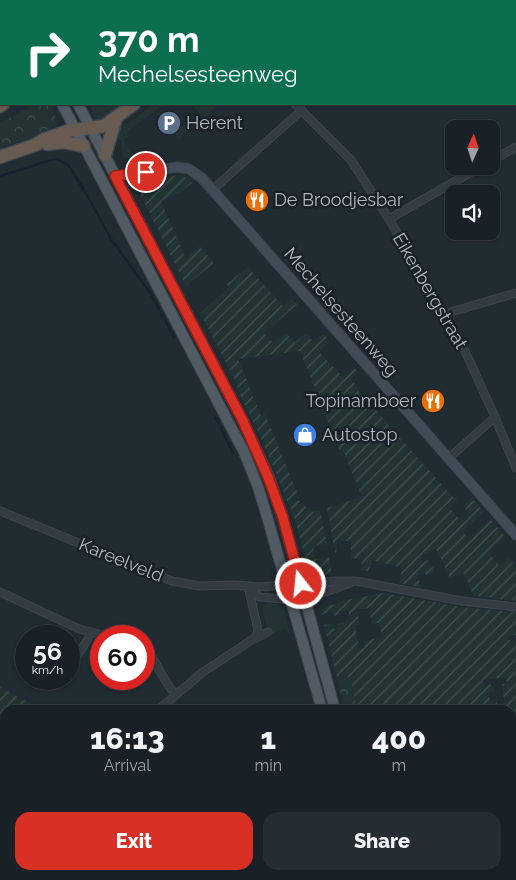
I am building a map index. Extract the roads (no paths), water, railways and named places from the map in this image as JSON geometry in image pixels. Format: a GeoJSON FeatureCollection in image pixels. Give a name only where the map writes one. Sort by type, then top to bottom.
{"type":"FeatureCollection","features":[{"type":"Feature","properties":{"kind":"highway"},"geometry":{"type":"LineString","coordinates":[[0,157],[35,145],[45,139],[76,130],[104,126],[133,105]]}},
{"type":"Feature","properties":{"kind":"highway"},"geometry":{"type":"LineString","coordinates":[[105,155],[116,118]]}},
{"type":"Feature","properties":{"kind":"highway"},"geometry":{"type":"LineString","coordinates":[[35,145],[63,142],[84,146]]}},
{"type":"Feature","properties":{"kind":"main road"},"geometry":{"type":"LineString","coordinates":[[63,105],[244,452],[258,488],[321,705]]}},
{"type":"Feature","properties":{"kind":"main road"},"geometry":{"type":"LineString","coordinates":[[79,105],[248,430],[268,477],[301,584],[334,705]]}},
{"type":"Feature","properties":{"kind":"main road"},"geometry":{"type":"LineString","coordinates":[[102,179],[115,176]]}},
{"type":"Feature","properties":{"kind":"street","name":"Eikenbergstraat"},"geometry":{"type":"LineString","coordinates":[[296,105],[351,160],[389,219],[466,353],[516,468]]}},
{"type":"Feature","properties":{"kind":"street"},"geometry":{"type":"LineString","coordinates":[[212,190],[302,110]]}},
{"type":"Feature","properties":{"kind":"street"},"geometry":{"type":"LineString","coordinates":[[500,156],[516,147]]}},
{"type":"Feature","properties":{"kind":"street","name":"Mechelsesteenweg"},"geometry":{"type":"LineString","coordinates":[[115,176],[177,167],[190,169],[202,178],[516,535]]}},
{"type":"Feature","properties":{"kind":"street"},"geometry":{"type":"LineString","coordinates":[[389,219],[466,175]]}},
{"type":"Feature","properties":{"kind":"street"},"geometry":{"type":"LineString","coordinates":[[444,314],[516,293]]}},
{"type":"Feature","properties":{"kind":"street"},"geometry":{"type":"LineString","coordinates":[[449,458],[495,417]]}},
{"type":"Feature","properties":{"kind":"street","name":"Kareelveld"},"geometry":{"type":"LineString","coordinates":[[0,511],[172,581],[200,586],[237,585],[259,587],[356,581],[462,601],[516,607]]}},
{"type":"Feature","properties":{"kind":"street","name":"Kareelveld"},"geometry":{"type":"LineString","coordinates":[[248,586],[259,597],[290,599],[311,597],[356,581]]}},
{"type":"Feature","properties":{"kind":"street"},"geometry":{"type":"LineString","coordinates":[[248,586],[258,630],[254,639]]}},
{"type":"Feature","properties":{"kind":"street"},"geometry":{"type":"LineString","coordinates":[[0,592],[79,629],[90,632]]}},
{"type":"Feature","properties":{"kind":"street"},"geometry":{"type":"LineString","coordinates":[[164,705],[203,672],[268,632]]}},
{"type":"Feature","properties":{"kind":"street"},"geometry":{"type":"LineString","coordinates":[[80,652],[90,635]]}},
{"type":"Feature","properties":{"kind":"street"},"geometry":{"type":"LineString","coordinates":[[155,662],[175,695]]}},
{"type":"Feature","properties":{"kind":"waterway"},"geometry":{"type":"LineString","coordinates":[[0,176],[51,160],[58,159],[69,166],[111,239],[151,294],[174,337]]}},
{"type":"Feature","properties":{"kind":"waterway"},"geometry":{"type":"LineString","coordinates":[[216,418],[233,453]]}},
{"type":"Feature","properties":{"kind":"place","name":"Herent"},"geometry":{"type":"Point","coordinates":[169,123]}},
{"type":"Feature","properties":{"kind":"place","name":"De Broodjesbar"},"geometry":{"type":"Point","coordinates":[257,200]}},
{"type":"Feature","properties":{"kind":"place","name":"Topinamboer"},"geometry":{"type":"Point","coordinates":[433,401]}},
{"type":"Feature","properties":{"kind":"place","name":"Autostop"},"geometry":{"type":"Point","coordinates":[305,435]}}]}
